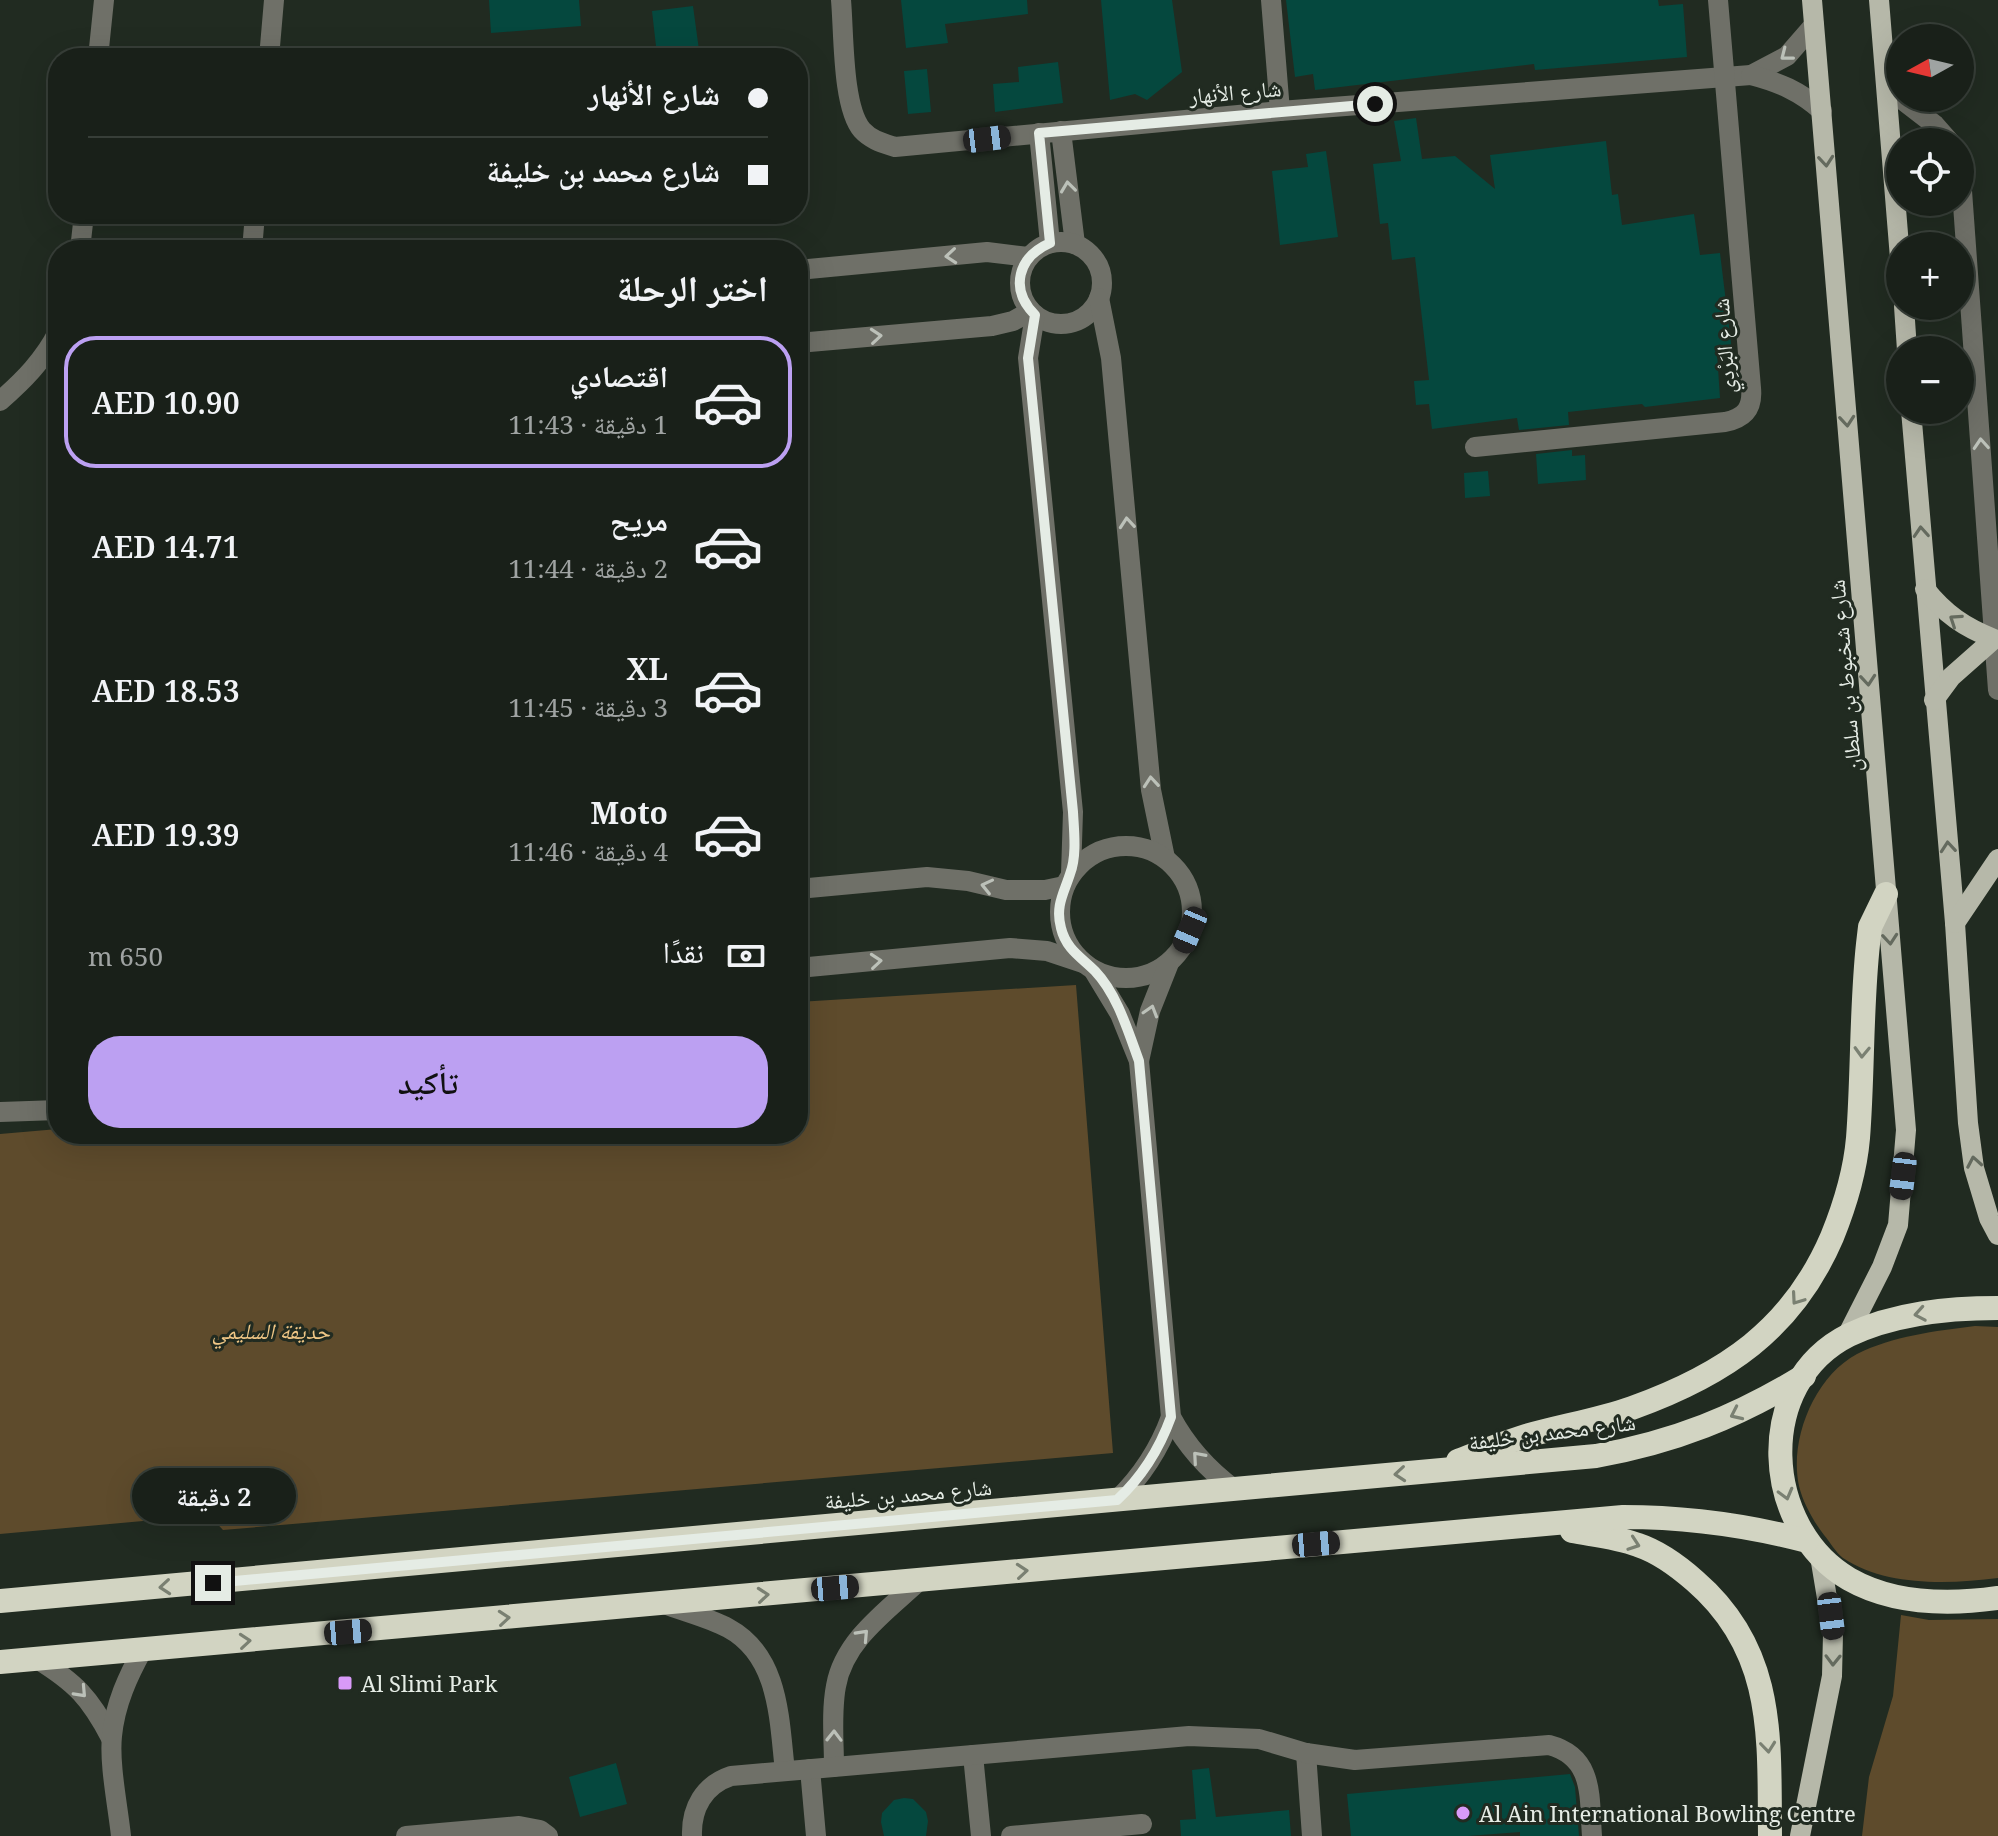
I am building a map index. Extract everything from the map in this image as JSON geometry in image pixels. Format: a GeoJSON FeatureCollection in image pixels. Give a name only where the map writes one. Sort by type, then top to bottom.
{"type":"FeatureCollection","features":[{"type":"Feature","properties":{"kind":"highway"},"geometry":{"type":"LineString","coordinates":[[1435,1471],[1496,1446],[1630,1409],[1685,1387],[1724,1367],[1751,1348],[1785,1315],[1819,1267],[1853,1176],[1858,1140],[1868,944],[1870,927],[1886,894]]}},
{"type":"Feature","properties":{"kind":"highway"},"geometry":{"type":"LineString","coordinates":[[1998,1308],[1920,1314],[1870,1326],[1847,1336],[1816,1360],[1804,1376],[1787,1410],[1780,1449],[1780,1469],[1789,1506],[1814,1548],[1850,1580],[1894,1595],[1947,1602],[1998,1598]]}},
{"type":"Feature","properties":{"kind":"highway","name":"شارع محمد بن خليفة"},"geometry":{"type":"LineString","coordinates":[[0,1601],[1596,1456],[1633,1449],[1716,1423],[1804,1376]]}},
{"type":"Feature","properties":{"kind":"highway"},"geometry":{"type":"LineString","coordinates":[[0,1662],[1623,1517],[1685,1518],[1734,1524],[1814,1548]]}},
{"type":"Feature","properties":{"kind":"highway"},"geometry":{"type":"LineString","coordinates":[[1530,1525],[1612,1537],[1656,1552],[1710,1594],[1733,1623],[1751,1655],[1762,1693],[1769,1757],[1770,1836]]}},
{"type":"Feature","properties":{"kind":"main road","name":"شارع شخبوط بن سلطان"},"geometry":{"type":"LineString","coordinates":[[1812,0],[1906,1130],[1898,1225],[1882,1267],[1847,1336]]}},
{"type":"Feature","properties":{"kind":"main road"},"geometry":{"type":"LineString","coordinates":[[1866,0],[1882,36]]}},
{"type":"Feature","properties":{"kind":"main road"},"geometry":{"type":"LineString","coordinates":[[1879,0],[1886,78]]}},
{"type":"Feature","properties":{"kind":"main road"},"geometry":{"type":"LineString","coordinates":[[1889,112],[1898,232]]}},
{"type":"Feature","properties":{"kind":"main road"},"geometry":{"type":"LineString","coordinates":[[1912,424],[1955,923],[1970,1138],[1974,1168],[1989,1218],[1998,1235]]}},
{"type":"Feature","properties":{"kind":"main road"},"geometry":{"type":"LineString","coordinates":[[1925,589],[1944,612],[1969,629],[1994,639],[1951,677],[1934,700]]}},
{"type":"Feature","properties":{"kind":"main road"},"geometry":{"type":"LineString","coordinates":[[1955,923],[1998,859]]}},
{"type":"Feature","properties":{"kind":"main road"},"geometry":{"type":"LineString","coordinates":[[1800,1836],[1832,1676],[1833,1634],[1814,1548]]}},
{"type":"Feature","properties":{"kind":"street"},"geometry":{"type":"LineString","coordinates":[[99,48],[104,0]]}},
{"type":"Feature","properties":{"kind":"street"},"geometry":{"type":"LineString","coordinates":[[270,48],[274,0]]}},
{"type":"Feature","properties":{"kind":"street","name":"شارع الأنهار"},"geometry":{"type":"LineString","coordinates":[[841,0],[852,113],[863,131],[878,142],[895,147],[1280,111],[1751,75],[1787,56],[1814,25]]}},
{"type":"Feature","properties":{"kind":"street"},"geometry":{"type":"LineString","coordinates":[[1271,0],[1280,111]]}},
{"type":"Feature","properties":{"kind":"street","name":"شارع البَرْدِي"},"geometry":{"type":"LineString","coordinates":[[1475,447],[1725,422],[1738,419],[1747,412],[1752,400],[1718,0]]}},
{"type":"Feature","properties":{"kind":"street","name":"شارع الأنهار"},"geometry":{"type":"LineString","coordinates":[[1751,75],[1796,91],[1822,111]]}},
{"type":"Feature","properties":{"kind":"street"},"geometry":{"type":"LineString","coordinates":[[1918,112],[1938,128]]}},
{"type":"Feature","properties":{"kind":"street"},"geometry":{"type":"LineString","coordinates":[[1061,131],[1075,244]]}},
{"type":"Feature","properties":{"kind":"street"},"geometry":{"type":"LineString","coordinates":[[1039,133],[1050,243]]}},
{"type":"Feature","properties":{"kind":"street"},"geometry":{"type":"LineString","coordinates":[[1964,216],[1998,690]]}},
{"type":"Feature","properties":{"kind":"street"},"geometry":{"type":"LineString","coordinates":[[1117,1500],[1156,1454],[1171,1417],[1139,1061],[1120,1014],[1089,967],[1073,953],[1061,927],[1059,914],[1067,880],[1073,812],[1028,358],[1033,313],[1020,290],[1020,278],[1028,257],[1050,243],[1075,244],[1095,260],[1101,272],[1099,298],[1111,358],[1151,790],[1165,858]]}},
{"type":"Feature","properties":{"kind":"street"},"geometry":{"type":"LineString","coordinates":[[808,269],[987,252],[1028,257]]}},
{"type":"Feature","properties":{"kind":"street"},"geometry":{"type":"LineString","coordinates":[[808,342],[992,326],[1033,313],[1059,324],[1072,323],[1084,318],[1099,298]]}},
{"type":"Feature","properties":{"kind":"street"},"geometry":{"type":"LineString","coordinates":[[0,401],[25,379],[48,351]]}},
{"type":"Feature","properties":{"kind":"street"},"geometry":{"type":"LineString","coordinates":[[808,888],[927,877],[968,881],[1006,890],[1045,890],[1067,880],[1085,858],[1104,848],[1126,845],[1146,848],[1165,858],[1179,872],[1189,890],[1192,909],[1190,930],[1182,948],[1169,963],[1152,973],[1133,978],[1113,977],[1047,951],[1010,948],[808,967]]}},
{"type":"Feature","properties":{"kind":"street"},"geometry":{"type":"LineString","coordinates":[[1139,1061],[1150,1011],[1169,963]]}},
{"type":"Feature","properties":{"kind":"street"},"geometry":{"type":"LineString","coordinates":[[0,1112],[48,1110]]}},
{"type":"Feature","properties":{"kind":"street"},"geometry":{"type":"LineString","coordinates":[[1171,1417],[1198,1457],[1234,1489]]}},
{"type":"Feature","properties":{"kind":"street"},"geometry":{"type":"LineString","coordinates":[[834,1767],[835,1689],[846,1657],[866,1630],[920,1580]]}},
{"type":"Feature","properties":{"kind":"street"},"geometry":{"type":"LineString","coordinates":[[664,1604],[728,1628],[747,1642],[761,1659],[772,1679],[785,1771]]}},
{"type":"Feature","properties":{"kind":"street"},"geometry":{"type":"LineString","coordinates":[[121,1836],[111,1738],[117,1707],[143,1649]]}},
{"type":"Feature","properties":{"kind":"street"},"geometry":{"type":"LineString","coordinates":[[37,1659],[68,1678],[94,1706],[111,1738]]}},
{"type":"Feature","properties":{"kind":"street"},"geometry":{"type":"LineString","coordinates":[[692,1836],[697,1805],[717,1781],[731,1776],[1189,1736],[1259,1739],[1306,1753],[1355,1760],[1549,1745],[1575,1758],[1585,1774],[1592,1836]]}},
{"type":"Feature","properties":{"kind":"street"},"geometry":{"type":"LineString","coordinates":[[1306,1753],[1312,1836]]}},
{"type":"Feature","properties":{"kind":"street"},"geometry":{"type":"LineString","coordinates":[[973,1755],[981,1836]]}},
{"type":"Feature","properties":{"kind":"street"},"geometry":{"type":"LineString","coordinates":[[810,1769],[816,1836]]}},
{"type":"Feature","properties":{"kind":"street"},"geometry":{"type":"LineString","coordinates":[[1011,1836],[1142,1824]]}},
{"type":"Feature","properties":{"kind":"street"},"geometry":{"type":"LineString","coordinates":[[406,1836],[519,1826],[540,1830],[548,1836]]}},
{"type":"Feature","properties":{"kind":"green space","name":"حديقة السليمي"},"geometry":{"type":"Polygon","coordinates":[[[1076,985],[1113,1453],[223,1530],[209,1515],[0,1534],[0,1134],[48,1130],[48,1144],[808,1144],[808,1001],[1076,985]]]}},
{"type":"Feature","properties":{"kind":"green space"},"geometry":{"type":"Polygon","coordinates":[[[1975,1326],[1998,1327],[1998,1578],[1919,1581],[1898,1579],[1860,1567],[1835,1550],[1806,1506],[1799,1486],[1798,1449],[1808,1411],[1828,1378],[1857,1354],[1900,1339],[1975,1326]]]}},
{"type":"Feature","properties":{"kind":"green space"},"geometry":{"type":"Polygon","coordinates":[[[1901,1615],[1929,1620],[1998,1619],[1998,1836],[1862,1836],[1869,1777],[1893,1696],[1901,1615]]]}},
{"type":"Feature","properties":{"kind":"building"},"geometry":{"type":"Polygon","coordinates":[[[489,0],[579,0],[581,26],[491,33],[489,0]]]}},
{"type":"Feature","properties":{"kind":"building"},"geometry":{"type":"Polygon","coordinates":[[[901,0],[1027,0],[1028,14],[945,24],[948,43],[906,48],[901,0]]]}},
{"type":"Feature","properties":{"kind":"building"},"geometry":{"type":"Polygon","coordinates":[[[1101,0],[1172,0],[1182,72],[1147,100],[1135,94],[1110,100],[1101,0]]]}},
{"type":"Feature","properties":{"kind":"building"},"geometry":{"type":"Polygon","coordinates":[[[1286,0],[1658,0],[1659,6],[1683,4],[1687,57],[1535,70],[1534,64],[1315,90],[1313,74],[1295,77],[1286,0]]]}},
{"type":"Feature","properties":{"kind":"building"},"geometry":{"type":"Polygon","coordinates":[[[693,6],[699,48],[656,48],[652,11],[693,6]]]}},
{"type":"Feature","properties":{"kind":"building"},"geometry":{"type":"Polygon","coordinates":[[[1058,62],[1063,103],[995,112],[993,84],[1019,82],[1018,67],[1058,62]]]}},
{"type":"Feature","properties":{"kind":"building"},"geometry":{"type":"Polygon","coordinates":[[[927,69],[931,112],[908,114],[904,71],[927,69]]]}},
{"type":"Feature","properties":{"kind":"building"},"geometry":{"type":"Polygon","coordinates":[[[1416,118],[1422,159],[1455,156],[1495,189],[1490,155],[1606,141],[1612,195],[1618,194],[1622,225],[1694,214],[1700,255],[1720,253],[1732,351],[1717,353],[1720,398],[1568,412],[1569,425],[1519,430],[1517,418],[1432,429],[1429,404],[1416,405],[1414,381],[1429,380],[1415,257],[1392,260],[1388,223],[1380,224],[1373,164],[1401,161],[1394,121],[1416,118]]]}},
{"type":"Feature","properties":{"kind":"building"},"geometry":{"type":"Polygon","coordinates":[[[1326,151],[1338,237],[1280,245],[1272,171],[1308,167],[1306,154],[1326,151]]]}},
{"type":"Feature","properties":{"kind":"building"},"geometry":{"type":"Polygon","coordinates":[[[1572,450],[1572,456],[1585,455],[1586,480],[1538,484],[1536,454],[1572,450]]]}},
{"type":"Feature","properties":{"kind":"building"},"geometry":{"type":"Polygon","coordinates":[[[1488,471],[1490,496],[1465,498],[1464,473],[1488,471]]]}},
{"type":"Feature","properties":{"kind":"building"},"geometry":{"type":"Polygon","coordinates":[[[616,1763],[627,1804],[580,1817],[569,1777],[616,1763]]]}},
{"type":"Feature","properties":{"kind":"building"},"geometry":{"type":"Polygon","coordinates":[[[1209,1768],[1216,1817],[1289,1810],[1291,1836],[1181,1836],[1180,1820],[1196,1819],[1192,1770],[1209,1768]]]}},
{"type":"Feature","properties":{"kind":"building","name":"Al Ain International Bowling Centre"},"geometry":{"type":"Polygon","coordinates":[[[1570,1774],[1575,1787],[1579,1836],[1520,1836],[1520,1832],[1468,1836],[1351,1836],[1347,1794],[1570,1774]]]}},
{"type":"Feature","properties":{"kind":"building"},"geometry":{"type":"Polygon","coordinates":[[[913,1799],[926,1812],[926,1836],[884,1836],[882,1813],[894,1800],[913,1799]]]}},
{"type":"Feature","properties":{"kind":"place","name":"Al Slimi Park"},"geometry":{"type":"Point","coordinates":[345,1683]}},
{"type":"Feature","properties":{"kind":"place","name":"Al Ain International Bowling Centre"},"geometry":{"type":"Point","coordinates":[1463,1813]}},
{"type":"Feature","properties":{"kind":"route"},"geometry":{"type":"LineString","coordinates":[[213,1583],[1117,1500],[1144,1471],[1156,1454],[1171,1417],[1139,1061],[1109,992],[1066,941],[1059,914],[1064,886],[1071,874],[1073,812],[1028,358],[1028,343],[1035,315],[1024,302],[1020,290],[1020,278],[1028,257],[1050,243],[1039,133],[1375,104]]}}]}
